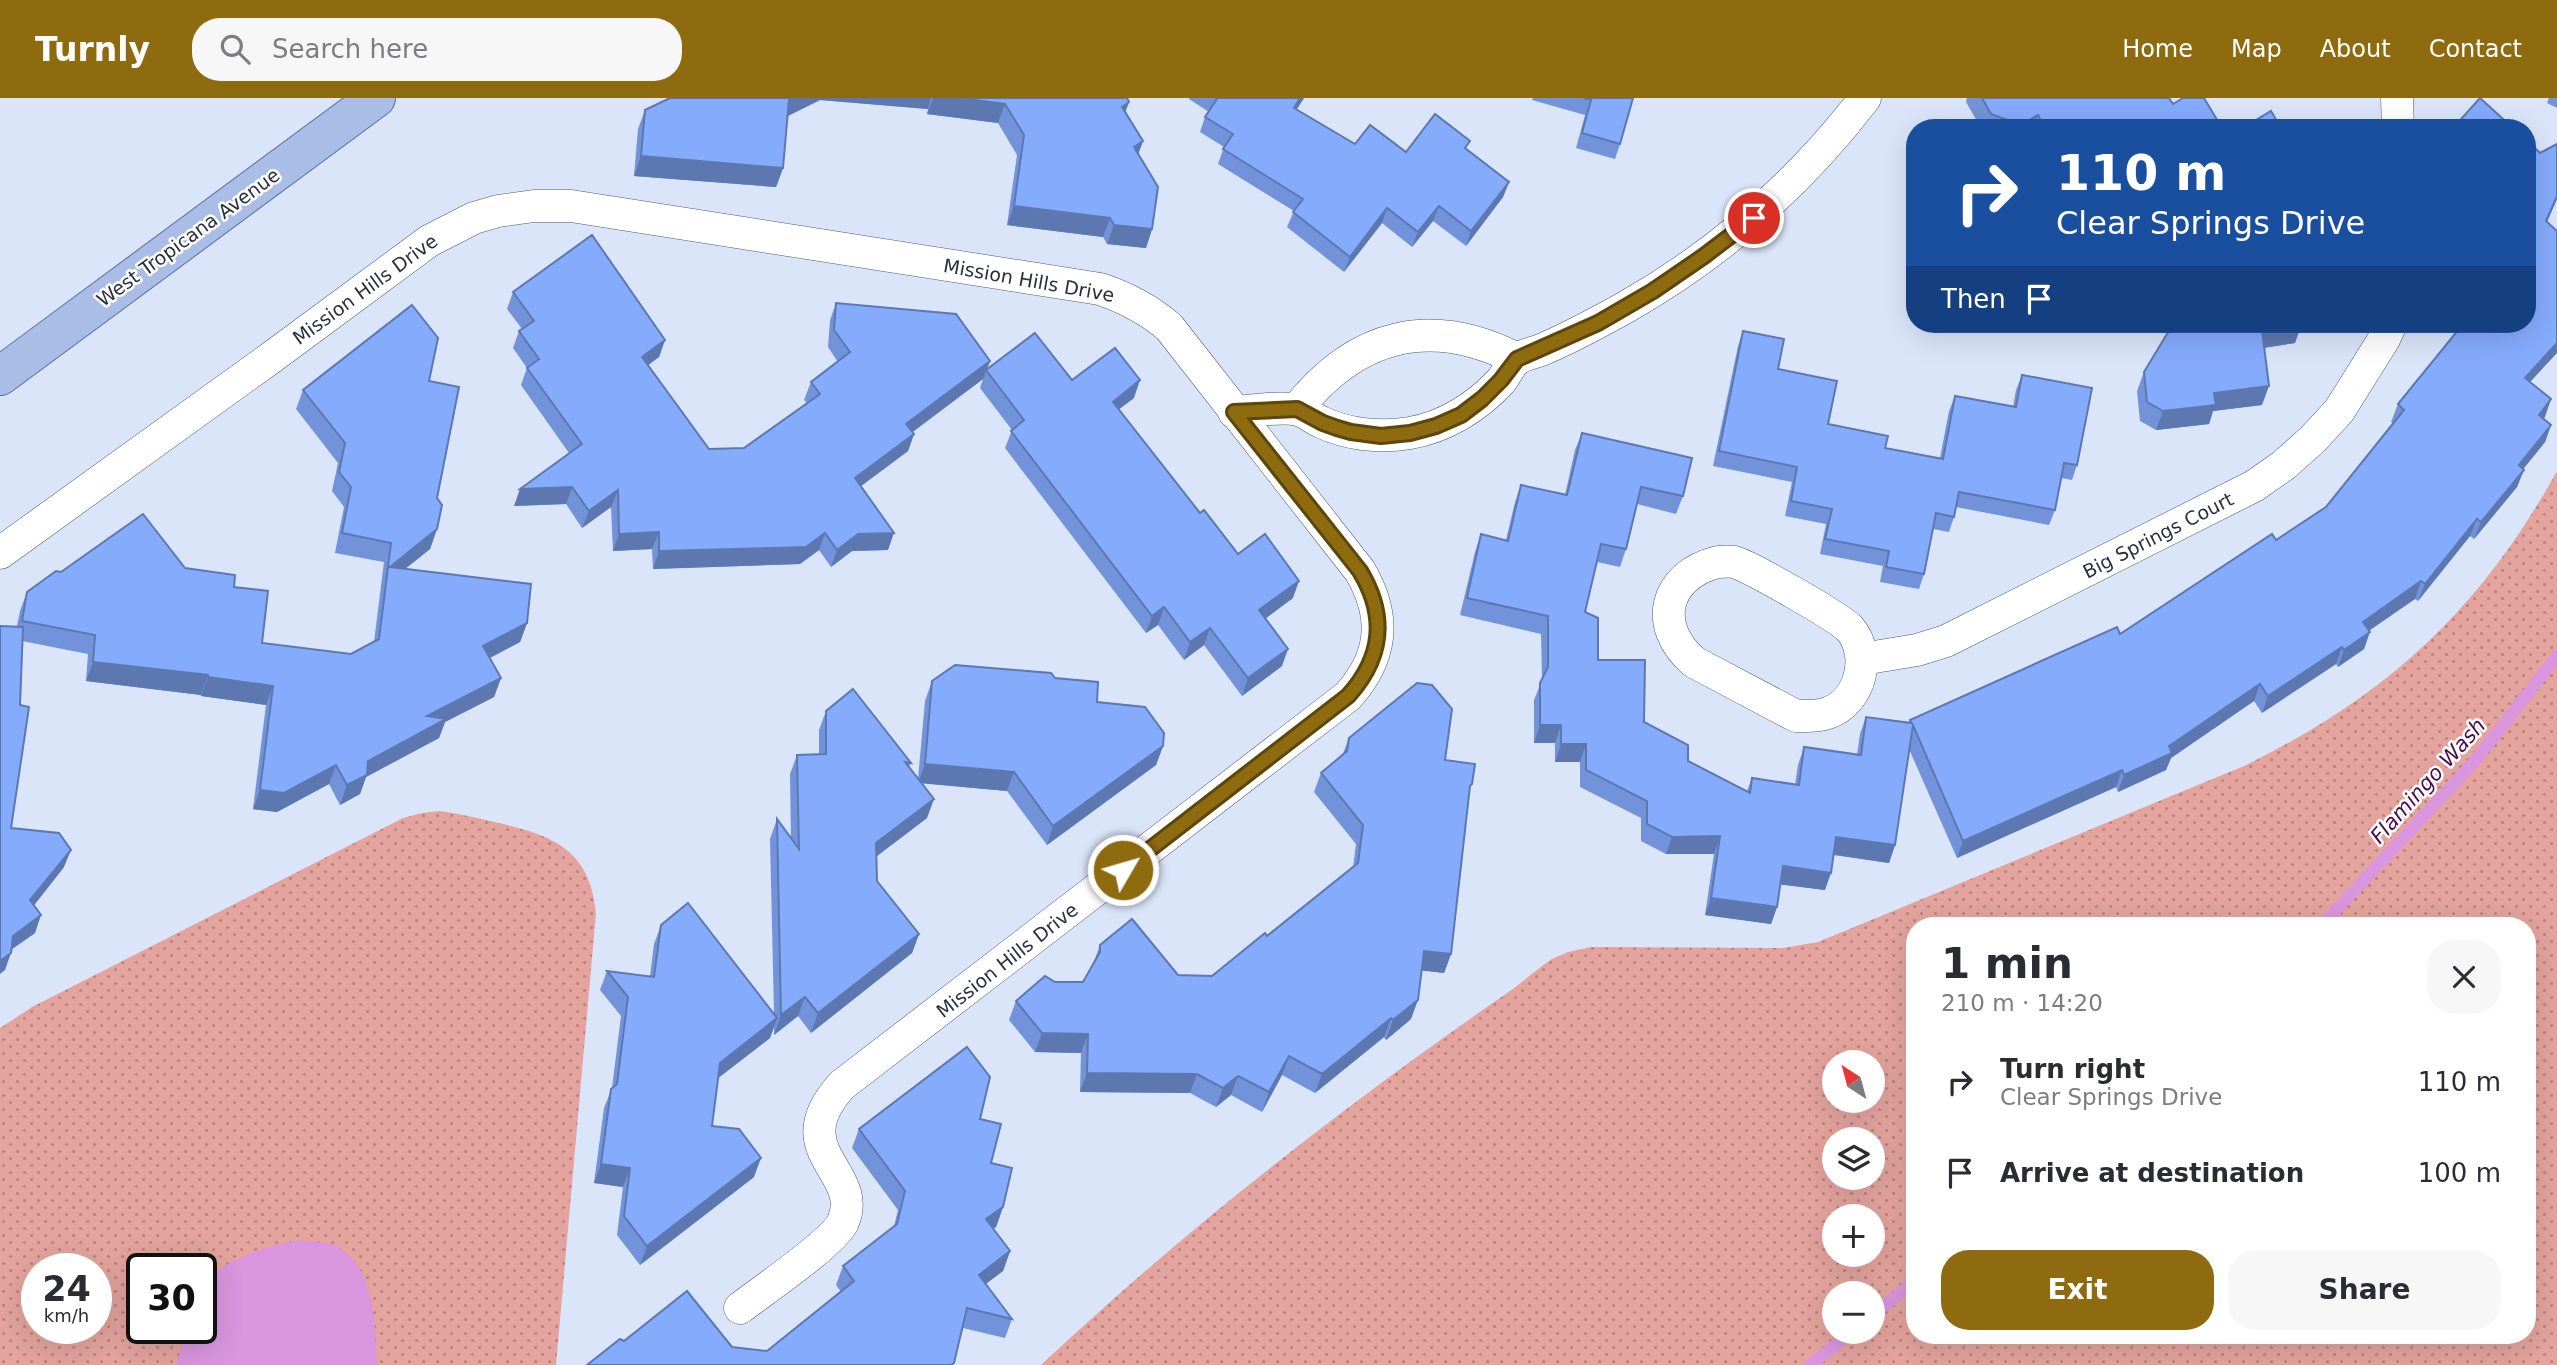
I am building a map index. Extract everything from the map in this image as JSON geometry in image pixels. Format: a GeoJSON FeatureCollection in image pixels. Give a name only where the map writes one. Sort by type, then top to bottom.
{"type":"FeatureCollection","features":[{"type":"Feature","properties":{"kind":"main road","name":"West Tropicana Avenue"},"geometry":{"type":"LineString","coordinates":[[0,376],[376,98]]}},
{"type":"Feature","properties":{"kind":"street"},"geometry":{"type":"LineString","coordinates":[[1234,412],[1297,409],[1323,423],[1351,432],[1381,436],[1410,433],[1461,415],[1501,380],[1517,359],[1598,323],[1653,291],[1754,218],[1799,175],[1865,98]]}},
{"type":"Feature","properties":{"kind":"street"},"geometry":{"type":"LineString","coordinates":[[2397,98],[2398,119]]}},
{"type":"Feature","properties":{"kind":"street","name":"Mission Hills Drive"},"geometry":{"type":"LineString","coordinates":[[0,553],[429,241],[474,218],[498,211],[534,206],[571,206],[1100,289],[1127,298],[1169,327],[1360,571],[1371,589],[1377,610],[1378,631],[1370,667],[1348,696],[856,1077],[842,1085],[823,1111],[820,1141],[824,1155],[841,1181],[846,1195],[842,1224],[824,1244],[740,1308]]}},
{"type":"Feature","properties":{"kind":"street","name":"Big Springs Court"},"geometry":{"type":"LineString","coordinates":[[1862,659],[1917,650],[1946,641],[2254,486],[2303,448],[2339,411],[2387,333]]}},
{"type":"Feature","properties":{"kind":"street"},"geometry":{"type":"LineString","coordinates":[[1297,409],[1334,369],[1381,344],[1408,337],[1436,335],[1464,338],[1492,346],[1517,359]]}},
{"type":"Feature","properties":{"kind":"street"},"geometry":{"type":"LineString","coordinates":[[1734,562],[1836,617],[1849,628],[1858,642],[1862,659],[1861,675],[1844,704],[1830,713],[1813,717],[1796,716],[1694,662],[1681,650],[1672,636],[1668,620],[1670,603],[1676,587],[1687,575],[1701,566],[1734,562]]}},
{"type":"Feature","properties":{"kind":"shaded area"},"geometry":{"type":"Polygon","coordinates":[[[2557,471],[2557,1365],[1041,1365],[1096,1314],[1268,1169],[1552,959],[1591,947],[1783,948],[1818,942],[2244,766],[2295,739],[2386,679],[2462,607],[2496,566],[2557,471]]]}},
{"type":"Feature","properties":{"kind":"shaded area"},"geometry":{"type":"Polygon","coordinates":[[[439,811],[539,835],[568,850],[587,875],[592,892],[596,913],[556,1365],[0,1365],[0,1028],[32,1007],[403,818],[439,811]]]}},
{"type":"Feature","properties":{"kind":"shaded area"},"geometry":{"type":"Polygon","coordinates":[[[298,1240],[322,1242],[336,1246],[349,1256],[359,1268],[371,1299],[377,1365],[177,1365],[182,1344],[217,1344],[217,1272],[244,1256],[298,1240]]]}},
{"type":"Feature","properties":{"kind":"building"},"geometry":{"type":"Polygon","coordinates":[[[670,98],[791,98],[783,168],[641,156],[645,110],[670,98]]]}},
{"type":"Feature","properties":{"kind":"building"},"geometry":{"type":"Polygon","coordinates":[[[960,98],[1127,98],[1129,102],[1122,107],[1143,141],[1134,147],[1158,187],[1152,229],[1114,225],[1110,218],[1014,206],[1024,135],[1005,104],[960,98]]]}},
{"type":"Feature","properties":{"kind":"building"},"geometry":{"type":"Polygon","coordinates":[[[1216,98],[1300,98],[1294,108],[1355,144],[1370,125],[1406,152],[1435,114],[1470,141],[1465,148],[1509,182],[1471,231],[1439,206],[1418,232],[1387,208],[1350,257],[1293,212],[1303,199],[1223,149],[1233,134],[1205,117],[1216,98]]]}},
{"type":"Feature","properties":{"kind":"building"},"geometry":{"type":"Polygon","coordinates":[[[1584,98],[1633,98],[1620,144],[1582,133],[1591,100],[1584,98]]]}},
{"type":"Feature","properties":{"kind":"building"},"geometry":{"type":"Polygon","coordinates":[[[1982,98],[2169,98],[2173,104],[2183,98],[2204,98],[2217,119],[2040,119],[2038,115],[2031,119],[2005,119],[1991,114],[1982,98]]]}},
{"type":"Feature","properties":{"kind":"building"},"geometry":{"type":"Polygon","coordinates":[[[2480,98],[2503,119],[2461,119],[2480,98]]]}},
{"type":"Feature","properties":{"kind":"building"},"geometry":{"type":"Polygon","coordinates":[[[2271,111],[2276,119],[2258,119],[2271,111]]]}},
{"type":"Feature","properties":{"kind":"building"},"geometry":{"type":"Polygon","coordinates":[[[2557,144],[2557,196],[2546,221],[2557,231],[2557,343],[2525,378],[2551,399],[2539,415],[2551,425],[2519,465],[2524,470],[2481,522],[2477,519],[2425,584],[2421,581],[2363,622],[2370,632],[2344,650],[2342,647],[2268,696],[2260,684],[2169,746],[2172,753],[2124,775],[2122,770],[1963,841],[1913,725],[1895,845],[1836,837],[1831,873],[1783,866],[1777,907],[1711,898],[1720,836],[1672,837],[1647,824],[1647,801],[1586,770],[1586,744],[1561,744],[1561,725],[1540,725],[1540,683],[1548,667],[1548,616],[1467,598],[1481,534],[1508,541],[1521,485],[1567,495],[1582,433],[1692,458],[1683,496],[1641,487],[1626,549],[1601,544],[1585,612],[1598,618],[1598,660],[1645,660],[1644,722],[1688,745],[1688,761],[1750,793],[1752,778],[1799,785],[1804,747],[1861,755],[1866,717],[1911,723],[1910,720],[2117,627],[2120,634],[2272,534],[2276,540],[2326,507],[2404,410],[2398,404],[2456,333],[2536,333],[2536,149],[2540,153],[2557,144]]]}},
{"type":"Feature","properties":{"kind":"building"},"geometry":{"type":"Polygon","coordinates":[[[592,235],[665,340],[642,357],[709,449],[744,448],[820,394],[811,382],[850,352],[834,330],[836,303],[956,314],[990,361],[906,424],[914,434],[855,478],[894,533],[858,534],[837,550],[825,533],[806,547],[659,551],[659,532],[619,534],[618,490],[589,511],[572,487],[520,489],[582,444],[527,368],[539,359],[519,331],[534,321],[513,292],[592,235]]]}},
{"type":"Feature","properties":{"kind":"building"},"geometry":{"type":"Polygon","coordinates":[[[412,305],[438,338],[429,381],[459,387],[437,498],[442,505],[437,529],[390,567],[531,584],[527,623],[483,646],[501,678],[427,716],[446,719],[368,761],[367,775],[347,785],[336,765],[284,793],[260,790],[273,686],[208,675],[93,662],[95,635],[22,621],[27,592],[56,571],[61,572],[143,514],[185,568],[235,575],[234,587],[268,591],[262,643],[351,654],[379,639],[391,543],[342,533],[351,487],[339,472],[345,443],[303,390],[412,305]]]}},
{"type":"Feature","properties":{"kind":"building"},"geometry":{"type":"Polygon","coordinates":[[[1743,331],[1784,339],[1778,369],[1837,381],[1828,424],[1888,436],[1885,448],[1943,459],[1955,396],[2016,407],[2022,375],[2092,388],[2077,465],[2064,463],[2055,510],[1959,492],[1954,517],[1936,513],[1924,574],[1886,567],[1889,551],[1825,539],[1832,509],[1791,501],[1797,467],[1719,451],[1743,331]]]}},
{"type":"Feature","properties":{"kind":"building"},"geometry":{"type":"Polygon","coordinates":[[[1035,333],[1072,380],[1115,348],[1140,380],[1113,402],[1200,513],[1204,510],[1238,554],[1265,534],[1299,581],[1259,610],[1288,649],[1248,678],[1210,628],[1190,642],[1164,607],[1152,616],[1011,431],[1024,420],[986,370],[1035,333]]]}},
{"type":"Feature","properties":{"kind":"building"},"geometry":{"type":"Polygon","coordinates":[[[2168,333],[2262,333],[2269,386],[2214,393],[2216,405],[2163,411],[2147,402],[2144,372],[2168,333]]]}},
{"type":"Feature","properties":{"kind":"building"},"geometry":{"type":"Polygon","coordinates":[[[0,626],[23,627],[20,705],[29,707],[11,828],[59,833],[71,850],[30,900],[41,915],[13,936],[11,953],[0,961],[0,626]]]}},
{"type":"Feature","properties":{"kind":"building"},"geometry":{"type":"Polygon","coordinates":[[[955,665],[1051,673],[1055,678],[1098,682],[1097,702],[1145,707],[1164,733],[1163,746],[1053,826],[1014,772],[925,764],[932,681],[955,665]]]}},
{"type":"Feature","properties":{"kind":"building"},"geometry":{"type":"Polygon","coordinates":[[[1417,683],[1432,685],[1452,709],[1445,760],[1475,764],[1470,786],[1451,954],[1424,951],[1418,1000],[1393,1020],[1391,1018],[1322,1074],[1289,1056],[1269,1092],[1238,1076],[1223,1088],[1197,1074],[1087,1073],[1088,1034],[1042,1033],[1016,1001],[1045,976],[1055,982],[1083,982],[1100,952],[1100,945],[1132,919],[1178,975],[1212,976],[1358,863],[1363,825],[1321,773],[1347,751],[1349,738],[1417,683]]]}},
{"type":"Feature","properties":{"kind":"building"},"geometry":{"type":"Polygon","coordinates":[[[853,689],[911,763],[905,762],[934,799],[876,843],[877,881],[919,934],[818,1013],[805,997],[781,1015],[777,819],[799,849],[797,755],[826,754],[826,711],[853,689]]]}},
{"type":"Feature","properties":{"kind":"building"},"geometry":{"type":"Polygon","coordinates":[[[688,903],[777,1018],[720,1063],[712,1126],[739,1129],[761,1158],[647,1246],[624,1216],[630,1168],[601,1164],[611,1089],[617,1084],[628,997],[607,971],[654,977],[661,925],[688,903]]]}},
{"type":"Feature","properties":{"kind":"building"},"geometry":{"type":"Polygon","coordinates":[[[967,1047],[990,1077],[980,1119],[1001,1124],[991,1163],[1012,1168],[1003,1207],[986,1219],[1010,1251],[979,1275],[1012,1319],[967,1308],[954,1363],[951,1365],[587,1365],[620,1339],[624,1341],[687,1291],[732,1347],[767,1351],[854,1281],[843,1266],[897,1224],[905,1191],[859,1129],[967,1047]]]}},
{"type":"Feature","properties":{"kind":"waterway","name":"Flamingo Wash"},"geometry":{"type":"LineString","coordinates":[[2329,917],[2474,762],[2557,656]]}},
{"type":"Feature","properties":{"kind":"waterway","name":"Flamingo Wash"},"geometry":{"type":"LineString","coordinates":[[1885,1305],[1906,1288]]}},
{"type":"Feature","properties":{"kind":"waterway","name":"Flamingo Wash"},"geometry":{"type":"LineString","coordinates":[[1810,1365],[1837,1344]]}},
{"type":"Feature","properties":{"kind":"route"},"geometry":{"type":"LineString","coordinates":[[1123,870],[1348,696],[1370,667],[1375,649],[1377,610],[1371,589],[1360,571],[1234,412],[1297,409],[1337,428],[1381,436],[1410,433],[1436,426],[1461,415],[1482,399],[1517,359],[1598,323],[1653,291],[1754,218]]}}]}
